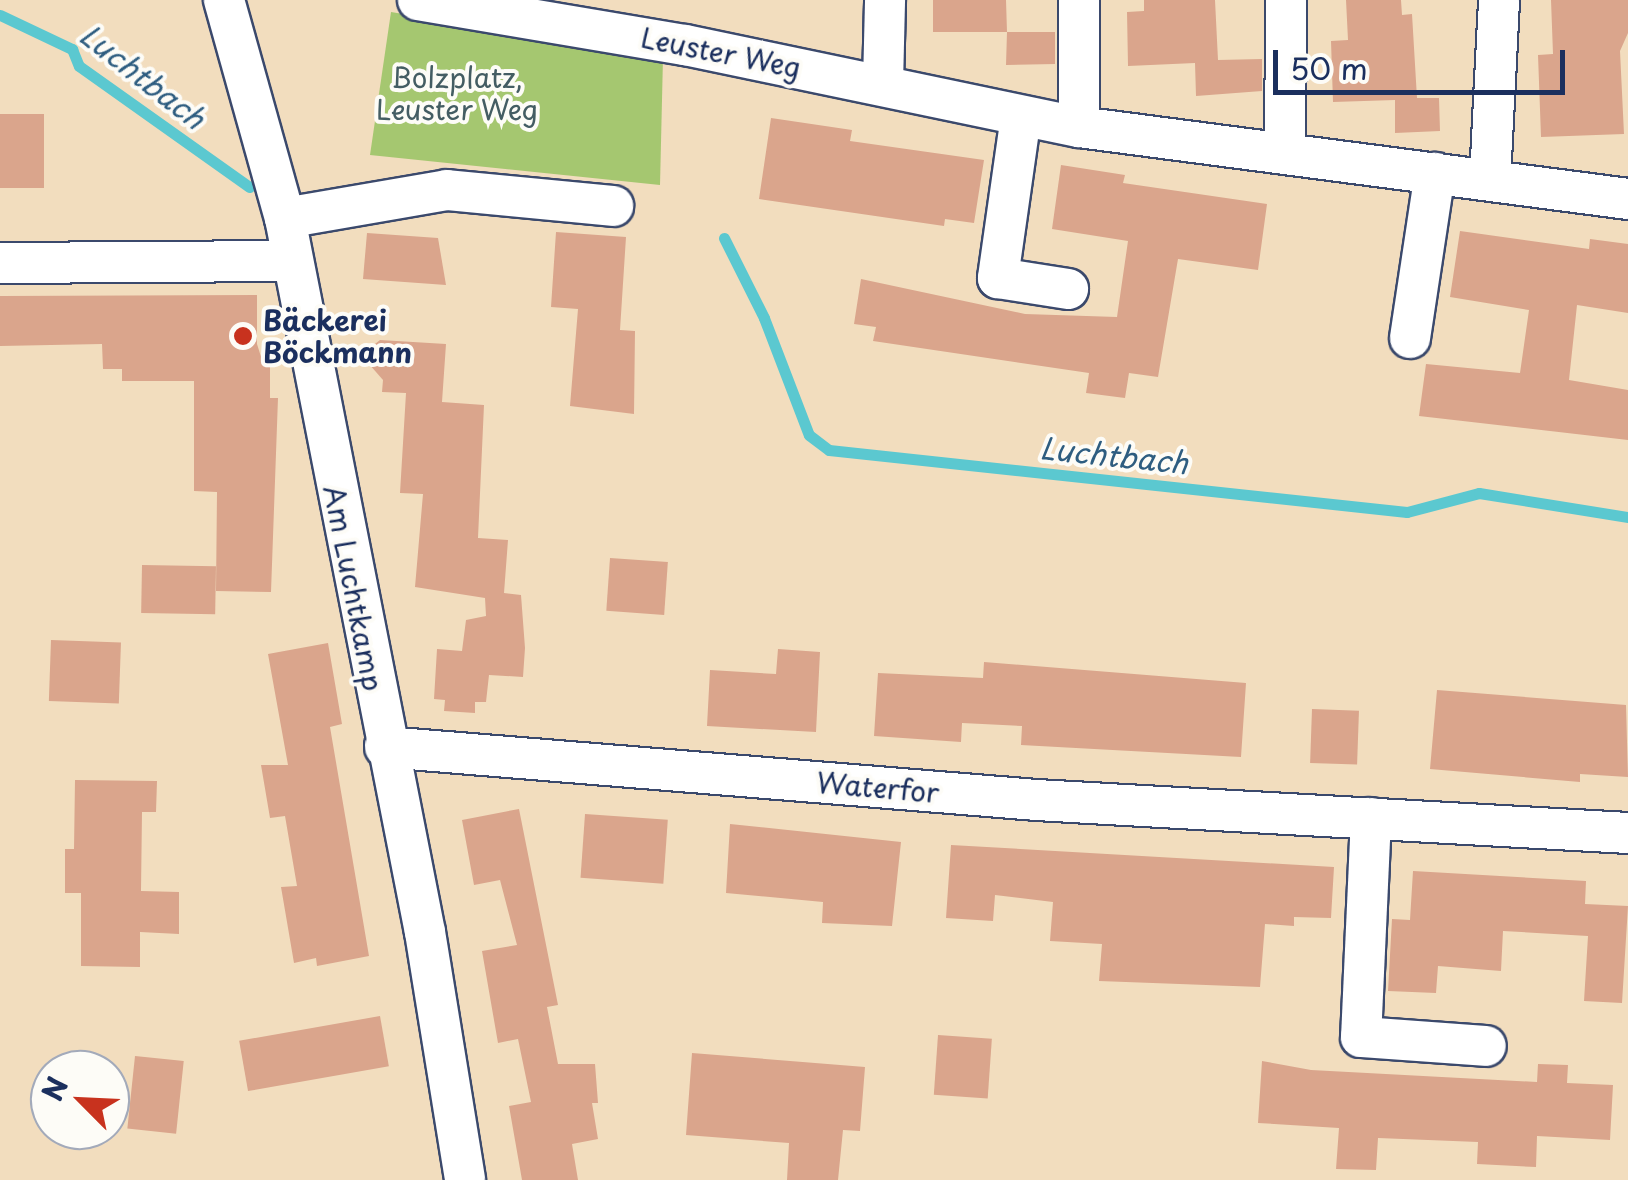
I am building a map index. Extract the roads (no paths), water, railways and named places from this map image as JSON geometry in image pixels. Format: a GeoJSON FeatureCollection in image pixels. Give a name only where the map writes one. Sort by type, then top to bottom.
{"type":"FeatureCollection","features":[{"type":"Feature","properties":{"kind":"street","name":"Am Luchtkamp"},"geometry":{"type":"LineString","coordinates":[[224,0],[286,218],[465,1180]]}},
{"type":"Feature","properties":{"kind":"street","name":"Leuster Weg"},"geometry":{"type":"LineString","coordinates":[[418,0],[604,15],[883,84],[1079,127],[1628,199]]}},
{"type":"Feature","properties":{"kind":"street"},"geometry":{"type":"LineString","coordinates":[[883,84],[885,0]]}},
{"type":"Feature","properties":{"kind":"street"},"geometry":{"type":"LineString","coordinates":[[1078,0],[1079,127]]}},
{"type":"Feature","properties":{"kind":"street"},"geometry":{"type":"LineString","coordinates":[[1285,154],[1286,0]]}},
{"type":"Feature","properties":{"kind":"street"},"geometry":{"type":"LineString","coordinates":[[1490,179],[1499,0]]}},
{"type":"Feature","properties":{"kind":"street"},"geometry":{"type":"LineString","coordinates":[[1021,116],[998,278],[1068,289]]}},
{"type":"Feature","properties":{"kind":"street"},"geometry":{"type":"LineString","coordinates":[[1410,338],[1435,173]]}},
{"type":"Feature","properties":{"kind":"street"},"geometry":{"type":"LineString","coordinates":[[286,218],[447,190],[613,206]]}},
{"type":"Feature","properties":{"kind":"street"},"geometry":{"type":"LineString","coordinates":[[0,263],[291,261]]}},
{"type":"Feature","properties":{"kind":"street","name":"Waterfor"},"geometry":{"type":"LineString","coordinates":[[385,747],[1036,800],[1628,833]]}},
{"type":"Feature","properties":{"kind":"street"},"geometry":{"type":"LineString","coordinates":[[1371,818],[1361,1036],[1486,1046]]}},
{"type":"Feature","properties":{"kind":"waterway","name":"Luchtbach"},"geometry":{"type":"LineString","coordinates":[[0,15],[72,49],[79,66],[249,187]]}},
{"type":"Feature","properties":{"kind":"waterway","name":"Luchtbach"},"geometry":{"type":"LineString","coordinates":[[724,238],[764,318],[809,435],[829,450],[1407,512],[1479,493],[1628,517]]}},
{"type":"Feature","properties":{"kind":"place","name":"Bäckerei Böckmann"},"geometry":{"type":"Point","coordinates":[243,336]}},
{"type":"Feature","properties":{"kind":"park label","name":"Bolzplatz, Leuster Weg"},"geometry":{"type":"Point","coordinates":[457,93]}}]}
